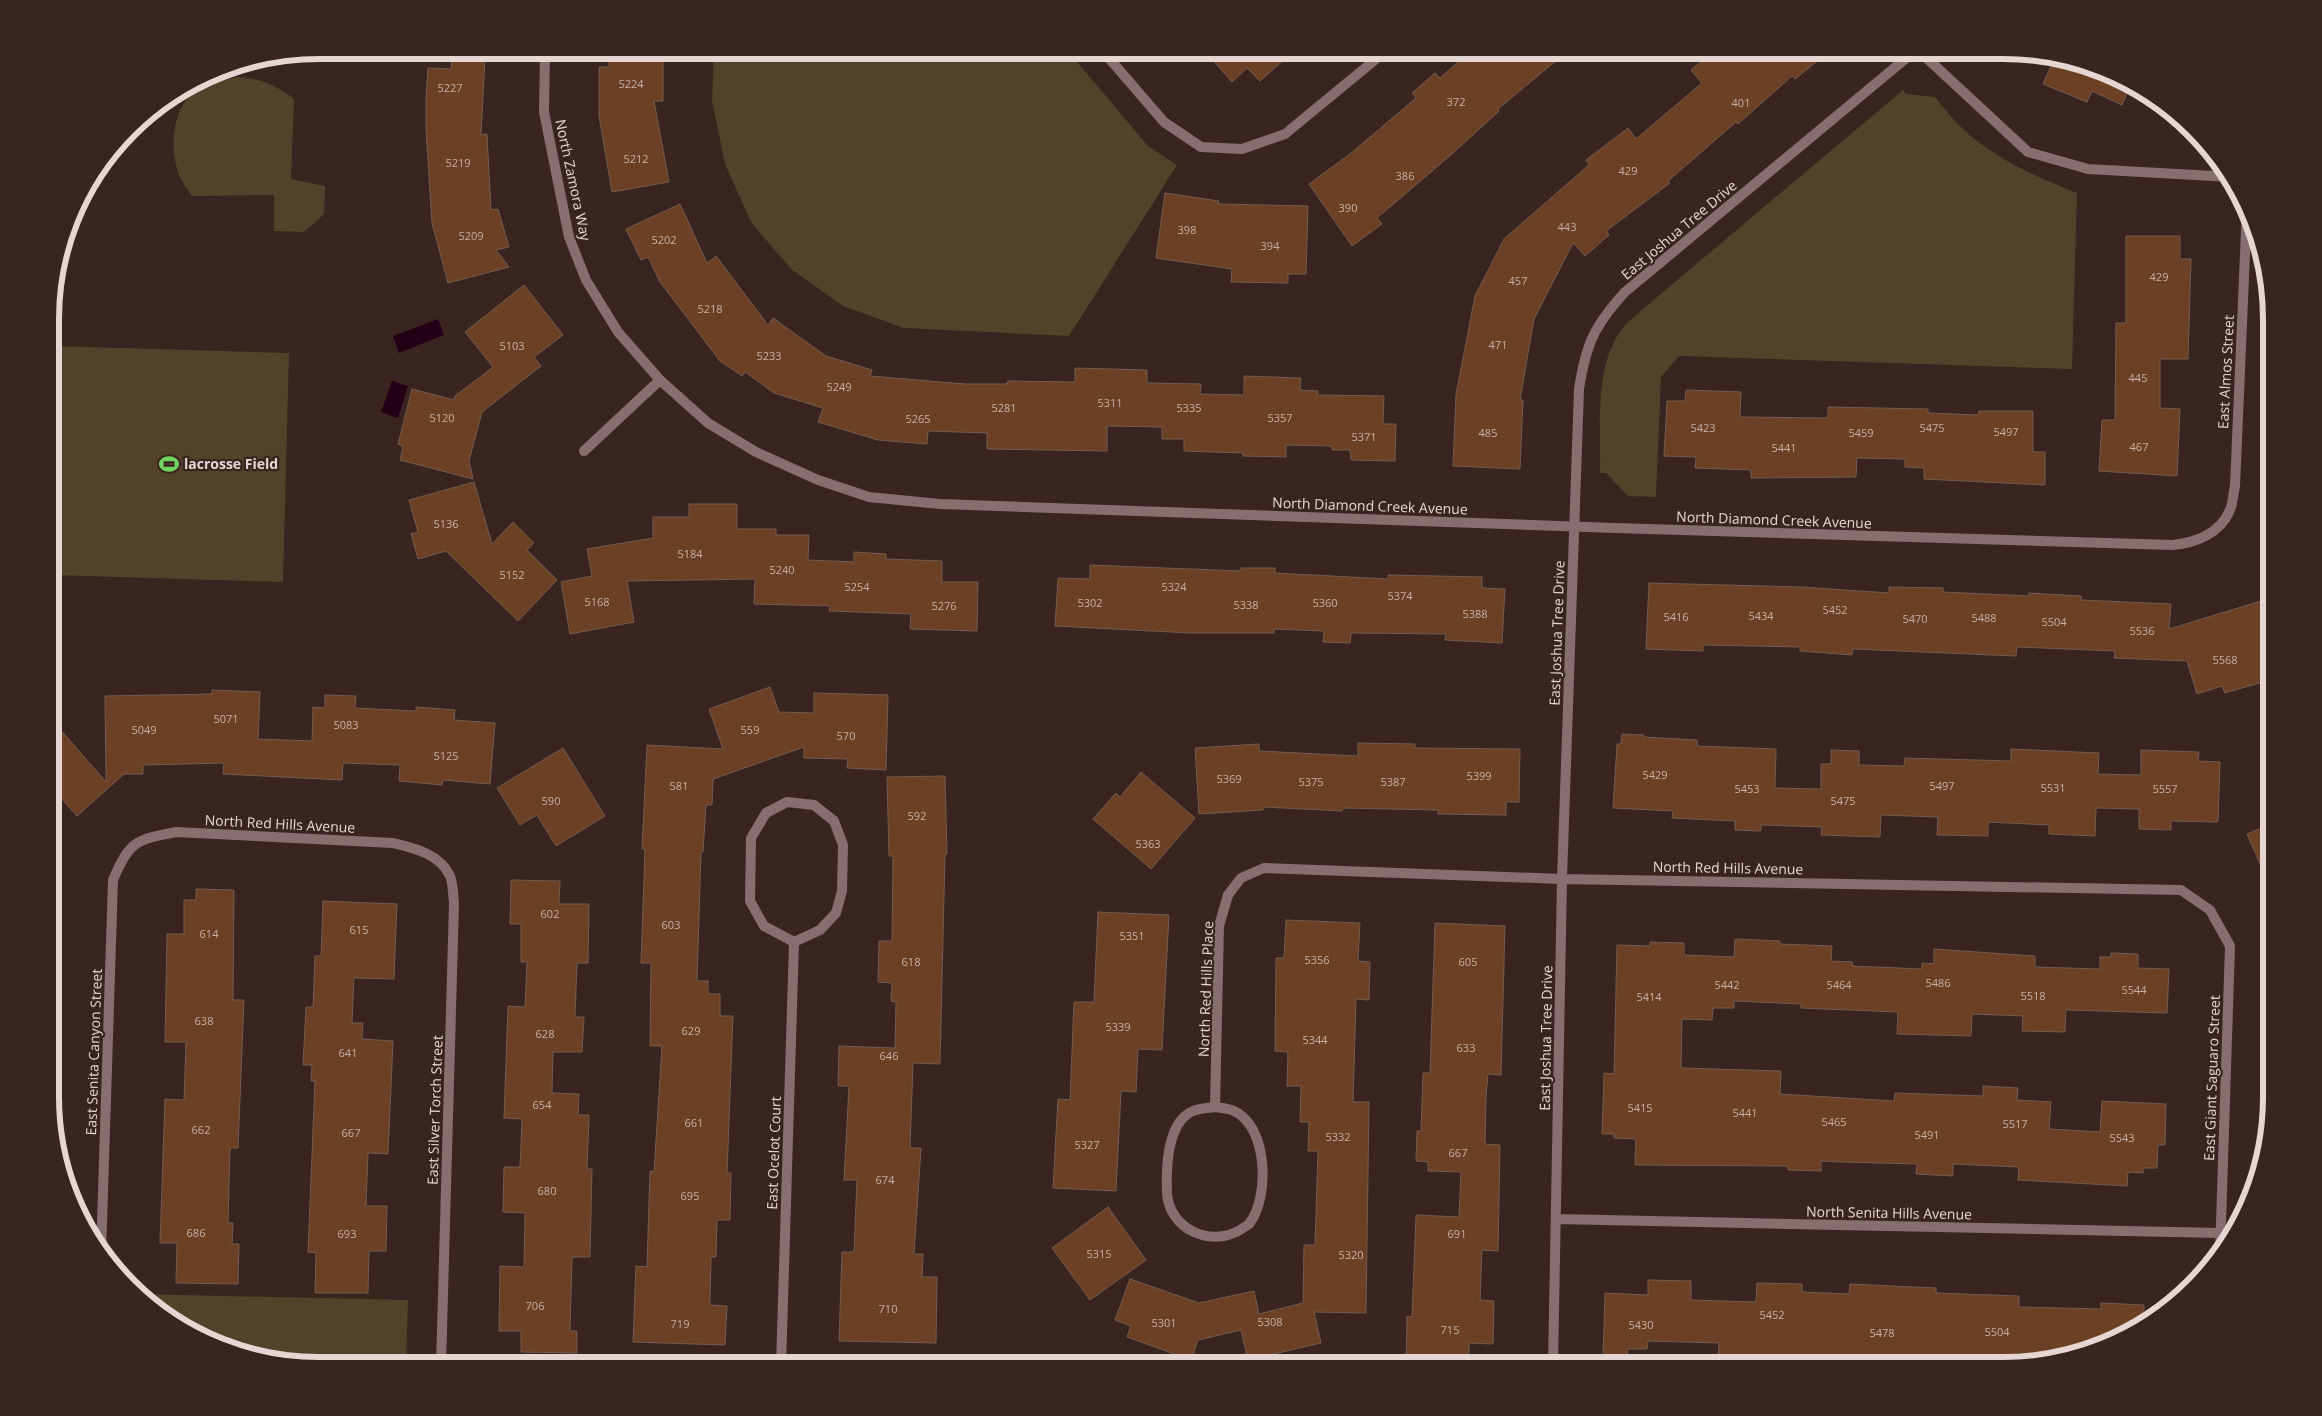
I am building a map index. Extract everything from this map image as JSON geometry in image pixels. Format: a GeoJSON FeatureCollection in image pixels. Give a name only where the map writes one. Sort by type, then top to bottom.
{"type":"FeatureCollection","features":[{"type":"Feature","properties":{"kind":"street","name":"North Zamora Way"},"geometry":{"type":"LineString","coordinates":[[545,59],[544,112],[569,237],[586,280],[618,332],[660,380]]}},
{"type":"Feature","properties":{"kind":"street"},"geometry":{"type":"LineString","coordinates":[[1110,59],[1164,122],[1201,147],[1242,150],[1285,134],[1376,59]]}},
{"type":"Feature","properties":{"kind":"street","name":"East Joshua Tree Drive"},"geometry":{"type":"LineString","coordinates":[[1553,1357],[1562,879],[1580,389],[1584,362],[1593,333],[1607,312],[1625,292],[1906,59]]}},
{"type":"Feature","properties":{"kind":"street"},"geometry":{"type":"LineString","coordinates":[[1927,59],[2028,152],[2088,169],[2220,176]]}},
{"type":"Feature","properties":{"kind":"street","name":"East Almos Street"},"geometry":{"type":"LineString","coordinates":[[2213,532],[2230,511],[2234,486],[2246,227]]}},
{"type":"Feature","properties":{"kind":"street"},"geometry":{"type":"LineString","coordinates":[[584,451],[660,380]]}},
{"type":"Feature","properties":{"kind":"street","name":"North Diamond Creek Avenue"},"geometry":{"type":"LineString","coordinates":[[660,380],[708,423],[756,452],[818,480],[869,497],[940,504],[1575,527],[2172,545],[2193,543],[2213,532]]}},
{"type":"Feature","properties":{"kind":"street"},"geometry":{"type":"LineString","coordinates":[[787,802],[814,805],[834,821],[843,845],[842,890],[836,913],[820,930],[794,942],[764,926],[750,901],[751,838],[766,813],[787,802]]}},
{"type":"Feature","properties":{"kind":"street","name":"North Red Hills Avenue"},"geometry":{"type":"LineString","coordinates":[[124,854],[142,839],[176,832],[393,843],[419,849],[437,860]]}},
{"type":"Feature","properties":{"kind":"street","name":"East Senita Canyon Street"},"geometry":{"type":"LineString","coordinates":[[101,1239],[112,880],[124,854]]}},
{"type":"Feature","properties":{"kind":"street","name":"East Silver Torch Street"},"geometry":{"type":"LineString","coordinates":[[437,860],[450,876],[454,903],[441,1357]]}},
{"type":"Feature","properties":{"kind":"street","name":"North Red Hills Avenue"},"geometry":{"type":"LineString","coordinates":[[1242,878],[1264,868],[1562,879],[2181,890],[2210,910]]}},
{"type":"Feature","properties":{"kind":"street","name":"North Red Hills Place"},"geometry":{"type":"LineString","coordinates":[[1216,1107],[1219,926],[1228,895],[1242,878]]}},
{"type":"Feature","properties":{"kind":"street","name":"East Giant Saguaro Street"},"geometry":{"type":"LineString","coordinates":[[2210,910],[2230,946],[2221,1239]]}},
{"type":"Feature","properties":{"kind":"street","name":"East Ocelot Court"},"geometry":{"type":"LineString","coordinates":[[781,1357],[794,942]]}},
{"type":"Feature","properties":{"kind":"street"},"geometry":{"type":"LineString","coordinates":[[1216,1107],[1235,1111],[1252,1128],[1262,1154],[1260,1200],[1249,1224],[1232,1234],[1215,1237],[1198,1234],[1182,1226],[1169,1209],[1167,1192],[1170,1143],[1177,1124],[1192,1111],[1216,1107]]}},
{"type":"Feature","properties":{"kind":"street","name":"North Senita Hills Avenue"},"geometry":{"type":"LineString","coordinates":[[1557,1219],[2221,1233]]}},
{"type":"Feature","properties":{"kind":"shaded area"},"geometry":{"type":"Polygon","coordinates":[[[714,59],[1075,59],[1148,146],[1177,165],[1069,336],[904,328],[843,306],[791,269],[751,222],[725,164],[712,100],[714,59]]]}},
{"type":"Feature","properties":{"kind":"shaded area"},"geometry":{"type":"Polygon","coordinates":[[[237,77],[253,79],[267,83],[294,99],[291,179],[325,186],[324,214],[304,232],[274,231],[274,195],[192,196],[182,181],[175,163],[174,153],[174,132],[179,112],[193,92],[212,83],[237,77]]]}},
{"type":"Feature","properties":{"kind":"shaded area"},"geometry":{"type":"Polygon","coordinates":[[[1903,90],[1906,94],[1935,97],[1975,140],[2032,174],[2077,193],[2072,369],[1679,356],[1661,377],[1656,497],[1628,496],[1606,473],[1600,473],[1600,401],[1602,383],[1611,348],[1621,329],[1903,90]]]}},
{"type":"Feature","properties":{"kind":"shaded area"},"geometry":{"type":"Polygon","coordinates":[[[438,319],[444,335],[399,353],[393,336],[438,319]]]}},
{"type":"Feature","properties":{"kind":"shaded area","name":"lacrosse Field"},"geometry":{"type":"Polygon","coordinates":[[[59,346],[289,353],[283,582],[59,575],[59,346]]]}},
{"type":"Feature","properties":{"kind":"shaded area"},"geometry":{"type":"Polygon","coordinates":[[[392,381],[408,386],[398,418],[381,412],[392,381]]]}},
{"type":"Feature","properties":{"kind":"shaded area"},"geometry":{"type":"Polygon","coordinates":[[[148,1294],[408,1300],[406,1357],[301,1357],[251,1348],[219,1337],[174,1313],[148,1294]]]}},
{"type":"Feature","properties":{"kind":"building"},"geometry":{"type":"Polygon","coordinates":[[[452,59],[485,59],[481,135],[487,134],[491,210],[498,209],[509,247],[496,250],[509,267],[448,283],[432,223],[426,98],[428,68],[451,69],[452,59]]]}},
{"type":"Feature","properties":{"kind":"building"},"geometry":{"type":"Polygon","coordinates":[[[609,59],[663,59],[663,101],[654,101],[669,182],[612,192],[599,116],[599,67],[609,67],[609,59]]]}},
{"type":"Feature","properties":{"kind":"building"},"geometry":{"type":"Polygon","coordinates":[[[1212,59],[1285,59],[1260,81],[1247,68],[1232,82],[1212,59]]]}},
{"type":"Feature","properties":{"kind":"building"},"geometry":{"type":"Polygon","coordinates":[[[1462,59],[1558,59],[1498,109],[1499,111],[1452,154],[1377,218],[1382,224],[1352,246],[1309,184],[1350,154],[1416,98],[1412,93],[1435,73],[1440,78],[1462,59]]]}},
{"type":"Feature","properties":{"kind":"building"},"geometry":{"type":"Polygon","coordinates":[[[1704,59],[1820,59],[1795,79],[1792,76],[1738,124],[1736,122],[1668,181],[1670,183],[1606,231],[1609,235],[1585,256],[1573,243],[1534,319],[1520,400],[1523,400],[1520,469],[1453,466],[1456,395],[1475,296],[1504,239],[1589,165],[1586,160],[1628,128],[1636,139],[1702,83],[1691,70],[1704,59]]]}},
{"type":"Feature","properties":{"kind":"building"},"geometry":{"type":"Polygon","coordinates":[[[2052,64],[2087,73],[2128,91],[2122,105],[2092,91],[2087,102],[2043,84],[2052,64]]]}},
{"type":"Feature","properties":{"kind":"building"},"geometry":{"type":"Polygon","coordinates":[[[1165,193],[1219,201],[1218,204],[1308,206],[1306,274],[1288,274],[1288,283],[1231,282],[1232,269],[1156,258],[1165,193]]]}},
{"type":"Feature","properties":{"kind":"building"},"geometry":{"type":"Polygon","coordinates":[[[680,204],[707,263],[716,256],[768,325],[773,318],[826,356],[872,370],[870,376],[965,384],[1007,384],[1008,381],[1075,382],[1075,368],[1147,370],[1147,383],[1201,384],[1200,394],[1244,395],[1244,376],[1301,378],[1300,390],[1318,391],[1317,395],[1384,396],[1383,424],[1396,424],[1395,461],[1351,460],[1350,450],[1332,450],[1332,446],[1286,445],[1286,457],[1243,456],[1243,453],[1184,451],[1184,439],[1162,439],[1162,427],[1107,426],[1107,451],[987,449],[987,433],[928,431],[927,444],[878,440],[818,422],[823,408],[774,393],[745,372],[742,376],[720,361],[660,282],[648,257],[641,260],[626,229],[680,204]]]}},
{"type":"Feature","properties":{"kind":"building"},"geometry":{"type":"Polygon","coordinates":[[[2126,236],[2180,236],[2180,259],[2191,259],[2188,359],[2160,359],[2160,408],[2180,409],[2177,476],[2099,471],[2102,420],[2115,420],[2116,323],[2126,323],[2126,236]]]}},
{"type":"Feature","properties":{"kind":"building"},"geometry":{"type":"Polygon","coordinates":[[[524,285],[563,335],[534,357],[541,366],[482,412],[469,461],[473,479],[400,460],[403,446],[398,444],[412,389],[454,400],[455,396],[493,367],[465,332],[524,285]]]}},
{"type":"Feature","properties":{"kind":"building"},"geometry":{"type":"Polygon","coordinates":[[[1686,390],[1741,392],[1740,417],[1828,418],[1828,407],[1928,409],[1928,413],[1978,415],[1979,411],[2033,411],[2033,452],[2045,452],[2045,485],[1924,479],[1924,468],[1905,467],[1905,459],[1857,458],[1856,477],[1751,478],[1751,470],[1695,468],[1696,457],[1664,456],[1667,401],[1685,401],[1686,390]]]}},
{"type":"Feature","properties":{"kind":"building"},"geometry":{"type":"Polygon","coordinates":[[[474,482],[492,544],[513,522],[534,543],[527,550],[557,580],[518,621],[446,551],[418,559],[411,534],[418,532],[409,500],[474,482]]]}},
{"type":"Feature","properties":{"kind":"building"},"geometry":{"type":"Polygon","coordinates":[[[689,504],[737,504],[737,529],[776,529],[776,535],[809,535],[808,560],[854,562],[854,552],[886,554],[886,559],[942,561],[942,582],[978,582],[977,631],[910,629],[911,614],[829,611],[830,606],[754,604],[755,579],[627,581],[634,622],[570,634],[561,582],[592,576],[587,549],[653,538],[653,517],[689,517],[689,504]]]}},
{"type":"Feature","properties":{"kind":"building"},"geometry":{"type":"Polygon","coordinates":[[[1090,565],[1241,571],[1241,568],[1275,568],[1275,573],[1388,579],[1388,575],[1482,577],[1482,588],[1505,589],[1502,643],[1445,640],[1446,634],[1351,633],[1350,643],[1323,642],[1324,631],[1274,629],[1274,633],[1191,633],[1055,626],[1058,578],[1090,579],[1090,565]]]}},
{"type":"Feature","properties":{"kind":"building"},"geometry":{"type":"Polygon","coordinates":[[[1649,583],[1801,587],[1889,593],[1889,587],[1943,588],[1943,592],[2029,596],[2029,593],[2081,596],[2081,600],[2171,604],[2169,629],[2263,600],[2263,682],[2225,693],[2222,686],[2197,694],[2187,661],[2114,658],[2115,651],[2017,647],[2016,656],[1853,649],[1852,655],[1800,651],[1800,647],[1703,645],[1703,651],[1646,649],[1649,583]]]}},
{"type":"Feature","properties":{"kind":"building"},"geometry":{"type":"Polygon","coordinates":[[[770,687],[779,712],[814,713],[814,693],[888,695],[886,770],[847,768],[848,759],[804,758],[804,747],[713,779],[712,805],[706,805],[703,852],[701,852],[697,981],[708,981],[708,994],[720,994],[720,1016],[733,1016],[727,1173],[731,1173],[730,1220],[717,1220],[716,1257],[711,1257],[710,1305],[727,1306],[725,1345],[633,1342],[636,1266],[647,1267],[650,1171],[654,1172],[662,1046],[650,1046],[651,963],[641,963],[645,849],[642,849],[647,745],[723,749],[709,709],[770,687]]]}},
{"type":"Feature","properties":{"kind":"building"},"geometry":{"type":"Polygon","coordinates":[[[212,690],[260,692],[258,739],[312,741],[313,707],[325,708],[325,695],[356,696],[355,708],[416,711],[416,707],[455,710],[454,720],[495,723],[490,784],[443,780],[442,785],[399,781],[400,765],[343,763],[342,780],[223,774],[224,763],[143,765],[143,774],[124,774],[77,816],[59,796],[59,728],[106,782],[105,696],[212,694],[212,690]]]}},
{"type":"Feature","properties":{"kind":"building"},"geometry":{"type":"Polygon","coordinates":[[[1622,734],[1697,740],[1697,746],[1776,749],[1775,788],[1821,789],[1821,764],[1831,764],[1831,750],[1859,751],[1859,765],[1904,766],[1905,758],[2011,761],[2011,749],[2099,753],[2098,774],[2141,775],[2141,750],[2199,752],[2198,761],[2220,762],[2218,822],[2171,821],[2171,830],[2139,829],[2139,809],[2096,808],[2095,836],[2049,834],[2049,825],[1988,822],[1988,836],[1937,835],[1938,817],[1881,815],[1880,837],[1821,835],[1822,827],[1761,825],[1761,831],[1735,830],[1735,821],[1672,818],[1673,811],[1613,808],[1617,744],[1621,744],[1622,734]]]}},
{"type":"Feature","properties":{"kind":"building"},"geometry":{"type":"Polygon","coordinates":[[[1358,743],[1415,744],[1415,748],[1520,749],[1519,802],[1506,802],[1506,815],[1438,814],[1438,810],[1343,808],[1342,811],[1263,807],[1263,810],[1199,814],[1195,748],[1259,744],[1259,751],[1358,756],[1358,743]]]}},
{"type":"Feature","properties":{"kind":"building"},"geometry":{"type":"Polygon","coordinates":[[[563,748],[605,816],[556,846],[537,815],[520,825],[497,788],[563,748]]]}},
{"type":"Feature","properties":{"kind":"building"},"geometry":{"type":"Polygon","coordinates":[[[1141,772],[1195,818],[1151,869],[1093,819],[1116,793],[1120,797],[1141,772]]]}},
{"type":"Feature","properties":{"kind":"building"},"geometry":{"type":"Polygon","coordinates":[[[945,776],[947,854],[945,854],[940,1064],[913,1063],[910,1148],[921,1148],[914,1254],[923,1254],[922,1277],[937,1277],[936,1343],[839,1341],[842,1252],[854,1252],[857,1180],[844,1180],[849,1086],[838,1086],[839,1046],[895,1048],[896,1002],[891,1001],[892,983],[878,982],[879,941],[892,941],[893,856],[889,856],[887,777],[945,776]]]}},
{"type":"Feature","properties":{"kind":"building"},"geometry":{"type":"Polygon","coordinates":[[[2263,827],[2263,871],[2247,834],[2263,827]]]}},
{"type":"Feature","properties":{"kind":"building"},"geometry":{"type":"Polygon","coordinates":[[[511,880],[560,881],[559,904],[589,904],[588,963],[577,963],[575,1017],[584,1017],[582,1052],[553,1052],[552,1093],[579,1094],[578,1115],[589,1115],[587,1169],[592,1169],[590,1257],[572,1257],[570,1331],[577,1331],[577,1353],[521,1352],[521,1331],[499,1331],[500,1266],[524,1267],[525,1213],[503,1212],[504,1167],[520,1167],[522,1119],[504,1118],[508,1006],[525,1007],[527,962],[521,962],[521,924],[510,924],[511,880]]]}},
{"type":"Feature","properties":{"kind":"building"},"geometry":{"type":"Polygon","coordinates":[[[196,889],[234,890],[233,1000],[244,1000],[238,1148],[230,1148],[228,1223],[233,1223],[232,1244],[239,1244],[238,1284],[176,1283],[177,1243],[160,1243],[165,1099],[184,1100],[186,1042],[165,1042],[167,934],[184,934],[184,900],[196,900],[196,889]]]}},
{"type":"Feature","properties":{"kind":"building"},"geometry":{"type":"Polygon","coordinates":[[[323,901],[397,904],[394,979],[354,978],[352,1023],[363,1023],[362,1039],[393,1041],[388,1154],[368,1153],[366,1206],[387,1206],[386,1251],[369,1251],[368,1293],[315,1293],[316,1253],[308,1252],[315,1081],[311,1081],[312,1065],[303,1065],[306,1007],[313,1007],[315,956],[321,956],[323,901]]]}},
{"type":"Feature","properties":{"kind":"building"},"geometry":{"type":"Polygon","coordinates":[[[1098,912],[1169,915],[1162,1050],[1138,1049],[1136,1092],[1121,1091],[1116,1191],[1053,1188],[1058,1099],[1070,1100],[1074,1002],[1094,1002],[1098,912]]]}},
{"type":"Feature","properties":{"kind":"building"},"geometry":{"type":"Polygon","coordinates":[[[1286,920],[1360,923],[1358,961],[1370,962],[1369,1000],[1356,999],[1353,1102],[1369,1102],[1366,1313],[1314,1312],[1321,1343],[1261,1357],[1247,1357],[1241,1330],[1198,1340],[1192,1357],[1183,1357],[1127,1337],[1131,1326],[1115,1320],[1130,1279],[1199,1303],[1254,1291],[1259,1314],[1303,1303],[1304,1245],[1315,1245],[1318,1151],[1308,1151],[1309,1122],[1300,1122],[1301,1086],[1287,1086],[1288,1052],[1275,1051],[1276,958],[1284,958],[1286,920]]]}},
{"type":"Feature","properties":{"kind":"building"},"geometry":{"type":"Polygon","coordinates":[[[1435,923],[1505,926],[1501,1075],[1488,1074],[1486,1097],[1485,1144],[1500,1145],[1498,1251],[1482,1250],[1480,1300],[1494,1301],[1493,1344],[1469,1343],[1469,1357],[1406,1357],[1407,1316],[1412,1317],[1416,1215],[1459,1217],[1461,1172],[1428,1171],[1428,1162],[1416,1161],[1417,1131],[1421,1131],[1423,1073],[1430,1073],[1435,923]]]}},
{"type":"Feature","properties":{"kind":"building"},"geometry":{"type":"Polygon","coordinates":[[[1735,939],[1780,941],[1780,944],[1832,946],[1831,961],[1852,962],[1853,966],[1922,969],[1922,963],[1934,964],[1934,949],[2035,956],[2035,967],[2100,969],[2100,957],[2111,957],[2111,953],[2138,954],[2138,968],[2169,969],[2167,1013],[2066,1010],[2065,1032],[2022,1031],[2023,1016],[1972,1014],[1971,1036],[1897,1034],[1898,1012],[1801,1008],[1801,1004],[1734,1001],[1734,1008],[1713,1008],[1712,1020],[1682,1019],[1681,1068],[1781,1071],[1780,1094],[1894,1101],[1895,1093],[1983,1096],[1983,1086],[2018,1088],[2017,1100],[2051,1102],[2049,1129],[2100,1132],[2102,1101],[2166,1104],[2165,1145],[2158,1145],[2157,1168],[2143,1168],[2143,1173],[2128,1172],[2127,1186],[2018,1180],[2019,1167],[1953,1164],[1953,1176],[1916,1174],[1917,1164],[1821,1161],[1821,1171],[1788,1170],[1788,1166],[1635,1165],[1636,1139],[1614,1138],[1614,1134],[1602,1134],[1604,1073],[1614,1074],[1617,945],[1650,946],[1650,942],[1684,943],[1684,955],[1734,957],[1735,939]]]}},
{"type":"Feature","properties":{"kind":"building"},"geometry":{"type":"Polygon","coordinates":[[[1108,1207],[1146,1260],[1090,1300],[1052,1248],[1108,1207]]]}},
{"type":"Feature","properties":{"kind":"building"},"geometry":{"type":"Polygon","coordinates":[[[1648,1280],[1691,1281],[1691,1300],[1756,1302],[1757,1283],[1802,1284],[1802,1292],[1849,1294],[1850,1284],[1936,1288],[1936,1293],[2019,1296],[2019,1307],[2101,1309],[2101,1303],[2144,1305],[2143,1316],[2103,1337],[2071,1348],[2021,1357],[1718,1357],[1719,1343],[1648,1341],[1647,1349],[1628,1349],[1627,1357],[1603,1357],[1605,1293],[1648,1295],[1648,1280]]]}},
{"type":"Feature","properties":{"kind":"place","name":"lacrosse Field"},"geometry":{"type":"Point","coordinates":[169,464]}}]}
